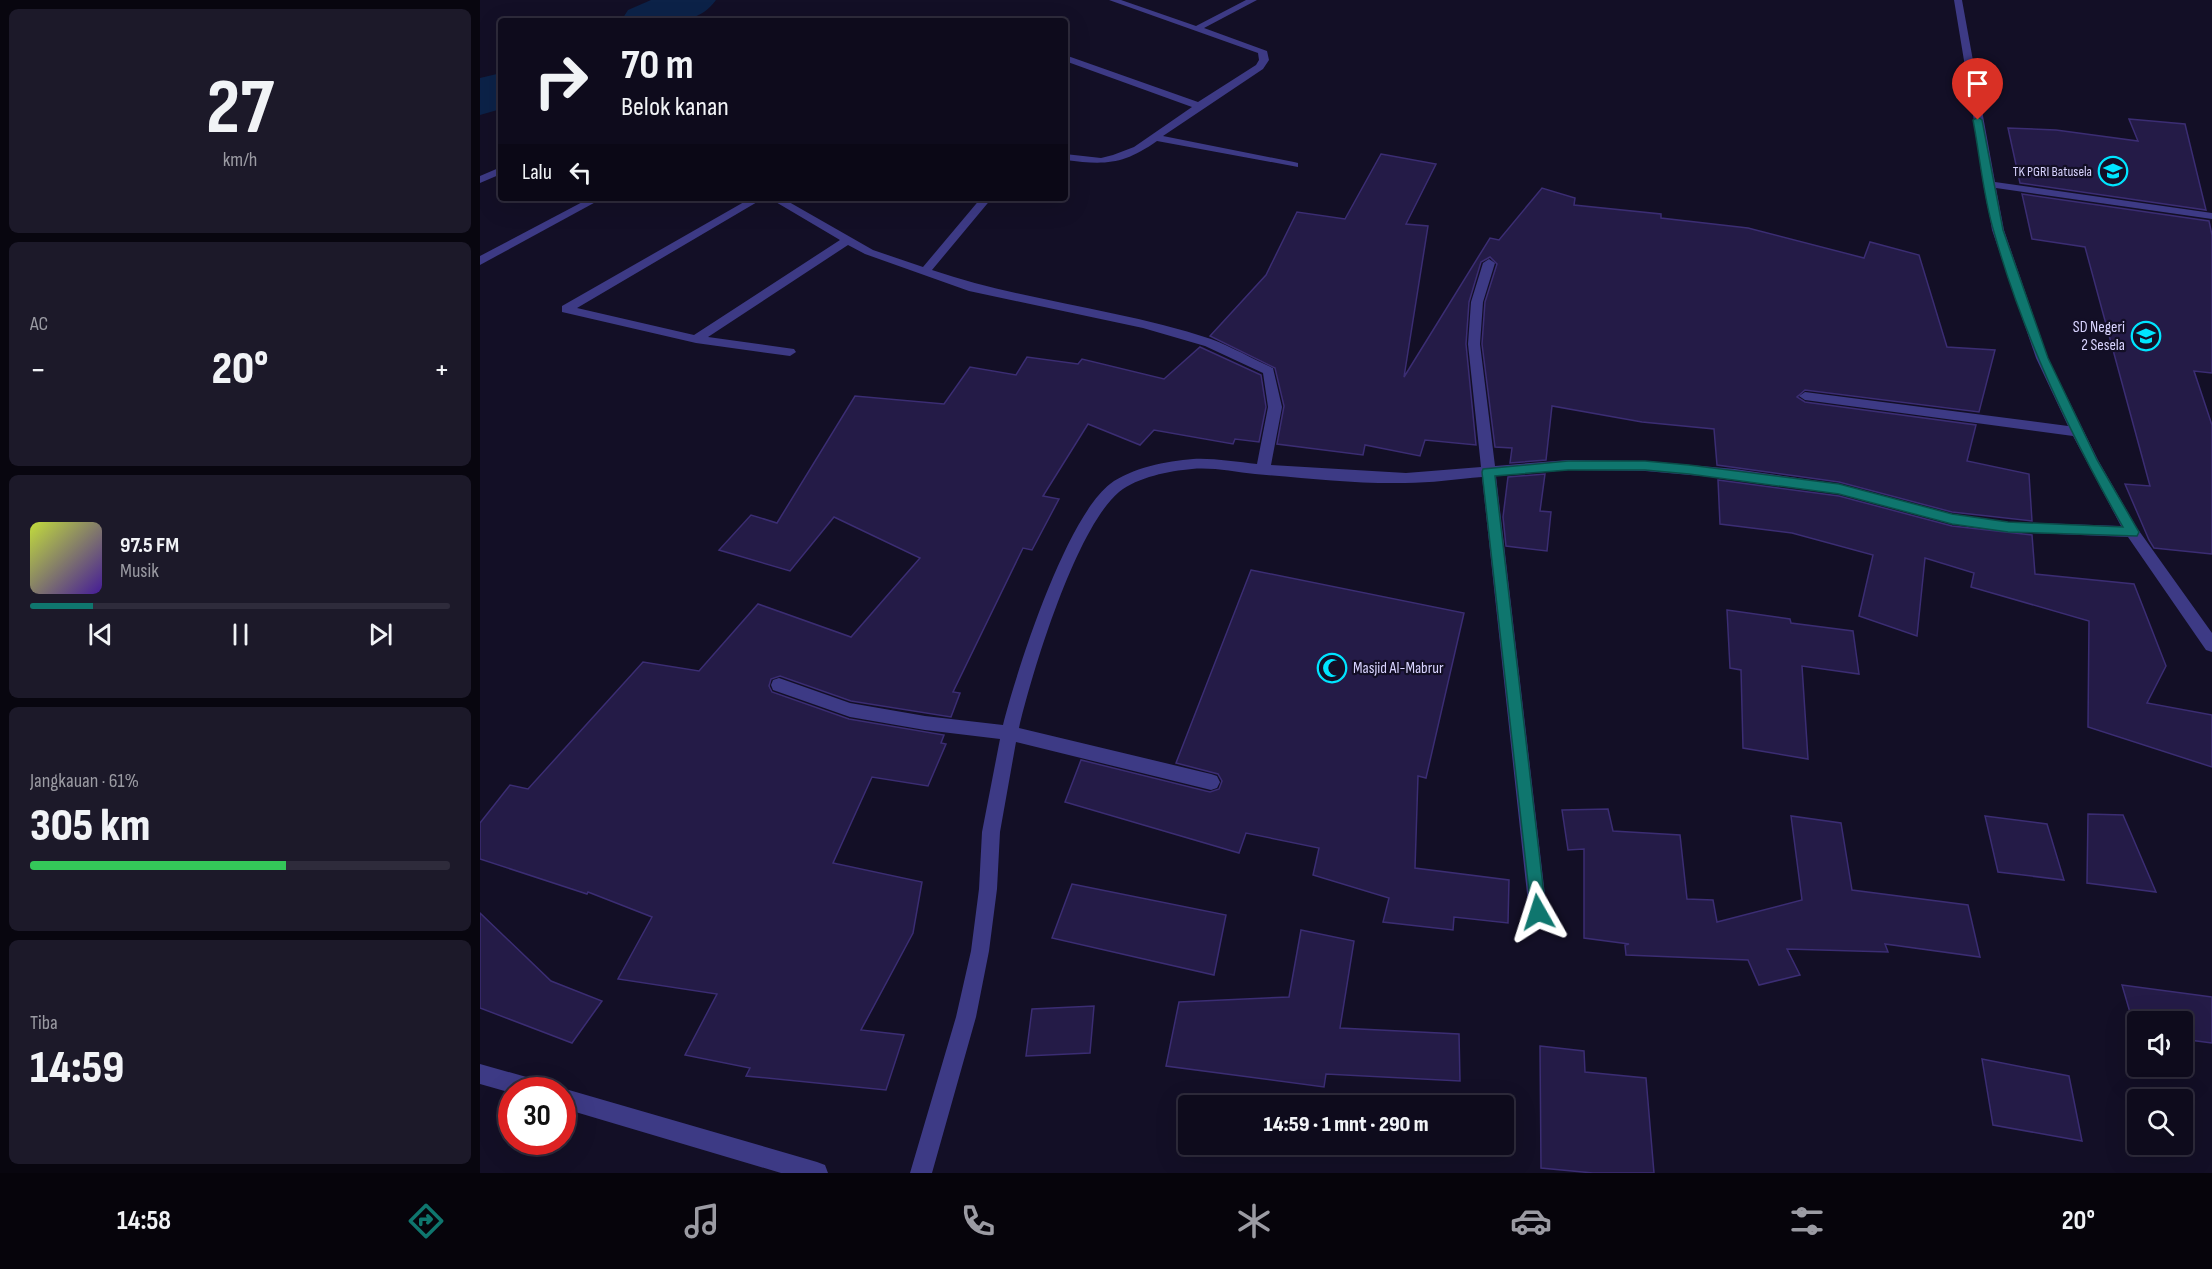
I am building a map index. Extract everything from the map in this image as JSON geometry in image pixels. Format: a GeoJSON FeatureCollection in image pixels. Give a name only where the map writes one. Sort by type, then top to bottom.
{"type":"FeatureCollection","features":[{"type":"Feature","properties":{"kind":"street"},"geometry":{"type":"LineString","coordinates":[[1068,158],[1087,161],[1116,158],[1138,149],[1260,67],[1265,57],[1261,51],[1113,0]]}},
{"type":"Feature","properties":{"kind":"street"},"geometry":{"type":"LineString","coordinates":[[1198,28],[1253,0]]}},
{"type":"Feature","properties":{"kind":"street"},"geometry":{"type":"LineString","coordinates":[[1958,0],[1998,230],[2042,358],[2077,432],[2132,532],[2212,645]]}},
{"type":"Feature","properties":{"kind":"street"},"geometry":{"type":"LineString","coordinates":[[1068,59],[1199,106]]}},
{"type":"Feature","properties":{"kind":"street"},"geometry":{"type":"LineString","coordinates":[[1154,137],[1294,165]]}},
{"type":"Feature","properties":{"kind":"street"},"geometry":{"type":"LineString","coordinates":[[480,180],[498,171]]}},
{"type":"Feature","properties":{"kind":"street"},"geometry":{"type":"LineString","coordinates":[[1989,184],[2212,216]]}},
{"type":"Feature","properties":{"kind":"street"},"geometry":{"type":"LineString","coordinates":[[480,261],[592,201]]}},
{"type":"Feature","properties":{"kind":"street"},"geometry":{"type":"LineString","coordinates":[[754,201],[566,309],[696,339],[790,352]]}},
{"type":"Feature","properties":{"kind":"street"},"geometry":{"type":"LineString","coordinates":[[779,201],[869,252],[973,288],[1144,324],[1209,343],[1269,371],[1275,407],[1263,469]]}},
{"type":"Feature","properties":{"kind":"street"},"geometry":{"type":"LineString","coordinates":[[925,271],[984,201]]}},
{"type":"Feature","properties":{"kind":"street"},"geometry":{"type":"LineString","coordinates":[[696,339],[848,240]]}},
{"type":"Feature","properties":{"kind":"street"},"geometry":{"type":"LineString","coordinates":[[1489,263],[1477,302],[1474,344],[1538,912]]}},
{"type":"Feature","properties":{"kind":"street"},"geometry":{"type":"LineString","coordinates":[[1805,396],[2077,432]]}},
{"type":"Feature","properties":{"kind":"street"},"geometry":{"type":"LineString","coordinates":[[921,1173],[966,1017],[980,951],[988,889],[991,832],[1009,733],[1029,663],[1056,588],[1086,525],[1103,499],[1116,487],[1133,478],[1163,468],[1194,464],[1406,478],[1568,465],[1645,466],[1700,470],[1839,489],[1952,519],[2008,527],[2132,532]]}},
{"type":"Feature","properties":{"kind":"street"},"geometry":{"type":"LineString","coordinates":[[779,685],[850,710],[925,723],[1009,733],[1211,782]]}},
{"type":"Feature","properties":{"kind":"street"},"geometry":{"type":"LineString","coordinates":[[480,1074],[498,1079]]}},
{"type":"Feature","properties":{"kind":"street"},"geometry":{"type":"LineString","coordinates":[[576,1102],[817,1173]]}},
{"type":"Feature","properties":{"kind":"building"},"geometry":{"type":"Polygon","coordinates":[[[2129,119],[2185,124],[2206,210],[2020,183],[2008,128],[2056,130],[2138,141],[2129,119]]]}},
{"type":"Feature","properties":{"kind":"building"},"geometry":{"type":"Polygon","coordinates":[[[1381,154],[1436,164],[1406,224],[1428,226],[1404,377],[1490,238],[1499,240],[1542,188],[1575,198],[1574,205],[1661,214],[1661,218],[1748,228],[1864,258],[1870,242],[1919,255],[1947,347],[1995,350],[1979,412],[1805,390],[1797,397],[1805,402],[1976,425],[1967,461],[2029,474],[2032,521],[1952,512],[1839,482],[1717,465],[1714,429],[1642,422],[1552,406],[1546,460],[1510,463],[1512,448],[1495,447],[1482,344],[1485,302],[1497,264],[1490,257],[1481,262],[1469,302],[1466,344],[1476,445],[1425,440],[1420,456],[1365,445],[1363,455],[1277,444],[1284,406],[1275,368],[1210,336],[1266,275],[1297,212],[1345,219],[1381,154]]]}},
{"type":"Feature","properties":{"kind":"building"},"geometry":{"type":"Polygon","coordinates":[[[2022,194],[2209,221],[2212,235],[2212,373],[2194,371],[2212,425],[2212,554],[2154,548],[2149,540],[2125,484],[2150,486],[2085,247],[2032,239],[2022,194]]]}},
{"type":"Feature","properties":{"kind":"building"},"geometry":{"type":"Polygon","coordinates":[[[1200,347],[1261,375],[1266,407],[1259,442],[1235,439],[1233,444],[1154,430],[1140,445],[1088,424],[1043,496],[1059,499],[1032,550],[1023,548],[953,692],[960,693],[951,717],[851,701],[780,676],[771,679],[769,686],[772,692],[849,719],[944,735],[941,743],[946,744],[928,786],[872,777],[833,863],[922,882],[913,933],[861,1030],[904,1035],[886,1090],[746,1076],[750,1068],[685,1055],[717,994],[618,979],[652,917],[588,892],[587,894],[480,859],[480,823],[510,785],[528,789],[643,662],[699,671],[758,604],[851,637],[920,558],[834,517],[790,571],[719,550],[751,515],[777,523],[855,396],[944,404],[970,367],[1016,375],[1027,357],[1078,364],[1082,359],[1164,379],[1200,347]]]}},
{"type":"Feature","properties":{"kind":"building"},"geometry":{"type":"Polygon","coordinates":[[[1545,474],[1540,511],[1551,512],[1547,551],[1506,546],[1503,517],[1508,477],[1545,474]]]}},
{"type":"Feature","properties":{"kind":"building"},"geometry":{"type":"Polygon","coordinates":[[[1718,480],[1839,496],[1952,526],[2032,535],[2035,574],[2134,584],[2166,666],[2147,703],[2212,715],[2212,767],[2088,727],[2089,621],[1971,587],[1974,573],[1925,558],[1917,636],[1859,616],[1873,555],[1792,533],[1720,524],[1718,480]]]}},
{"type":"Feature","properties":{"kind":"building"},"geometry":{"type":"Polygon","coordinates":[[[1251,570],[1464,613],[1426,778],[1418,776],[1415,868],[1509,880],[1508,923],[1454,917],[1453,930],[1383,922],[1389,898],[1313,875],[1319,848],[1246,833],[1239,853],[1065,802],[1081,760],[1210,792],[1219,789],[1222,781],[1218,774],[1176,763],[1251,570]]]}},
{"type":"Feature","properties":{"kind":"building"},"geometry":{"type":"Polygon","coordinates":[[[1727,610],[1790,619],[1791,623],[1853,631],[1859,674],[1802,666],[1808,759],[1743,748],[1741,670],[1730,668],[1727,610]]]}},
{"type":"Feature","properties":{"kind":"building"},"geometry":{"type":"Polygon","coordinates":[[[1608,809],[1613,831],[1680,835],[1687,899],[1713,900],[1717,922],[1802,900],[1791,816],[1841,823],[1852,890],[1968,905],[1980,957],[1885,944],[1888,952],[1787,949],[1800,975],[1759,985],[1748,960],[1626,955],[1625,945],[1629,944],[1584,938],[1584,849],[1568,850],[1562,810],[1608,809]]]}},
{"type":"Feature","properties":{"kind":"building"},"geometry":{"type":"Polygon","coordinates":[[[2088,814],[2123,815],[2156,892],[2087,883],[2088,814]]]}},
{"type":"Feature","properties":{"kind":"building"},"geometry":{"type":"Polygon","coordinates":[[[1985,816],[2047,824],[2064,880],[1998,872],[1985,816]]]}},
{"type":"Feature","properties":{"kind":"building"},"geometry":{"type":"Polygon","coordinates":[[[1072,884],[1226,915],[1214,975],[1052,938],[1072,884]]]}},
{"type":"Feature","properties":{"kind":"building"},"geometry":{"type":"Polygon","coordinates":[[[480,913],[551,981],[602,1001],[572,1043],[480,1008],[480,913]]]}},
{"type":"Feature","properties":{"kind":"building"},"geometry":{"type":"Polygon","coordinates":[[[1301,930],[1354,941],[1340,1028],[1459,1034],[1460,1081],[1326,1074],[1324,1087],[1166,1066],[1179,1002],[1289,997],[1301,930]]]}},
{"type":"Feature","properties":{"kind":"building"},"geometry":{"type":"Polygon","coordinates":[[[2122,985],[2212,997],[2212,1043],[2193,1040],[2193,1011],[2130,1011],[2122,985]]]}},
{"type":"Feature","properties":{"kind":"building"},"geometry":{"type":"Polygon","coordinates":[[[1094,1006],[1090,1053],[1026,1056],[1032,1009],[1094,1006]]]}},
{"type":"Feature","properties":{"kind":"building"},"geometry":{"type":"Polygon","coordinates":[[[1540,1046],[1584,1051],[1585,1072],[1646,1078],[1654,1173],[1593,1173],[1541,1168],[1540,1046]]]}},
{"type":"Feature","properties":{"kind":"building"},"geometry":{"type":"Polygon","coordinates":[[[1982,1059],[2069,1076],[2082,1141],[1993,1125],[1982,1059]]]}},
{"type":"Feature","properties":{"kind":"waterway"},"geometry":{"type":"LineString","coordinates":[[652,18],[691,0]]}},
{"type":"Feature","properties":{"kind":"waterway"},"geometry":{"type":"LineString","coordinates":[[480,98],[498,90]]}},
{"type":"Feature","properties":{"kind":"place","name":"TK PGRI Batusela"},"geometry":{"type":"Point","coordinates":[2113,171]}},
{"type":"Feature","properties":{"kind":"place","name":"SD Negeri 2 Sesela"},"geometry":{"type":"Point","coordinates":[2146,336]}},
{"type":"Feature","properties":{"kind":"place","name":"Masjid Al-Mabrur"},"geometry":{"type":"Point","coordinates":[1332,668]}},
{"type":"Feature","properties":{"kind":"route"},"geometry":{"type":"LineString","coordinates":[[1538,912],[1488,472],[1568,465],[1689,469],[1839,489],[1952,519],[2008,527],[2132,532],[2091,460],[2042,358],[1998,230],[1978,120]]}}]}
